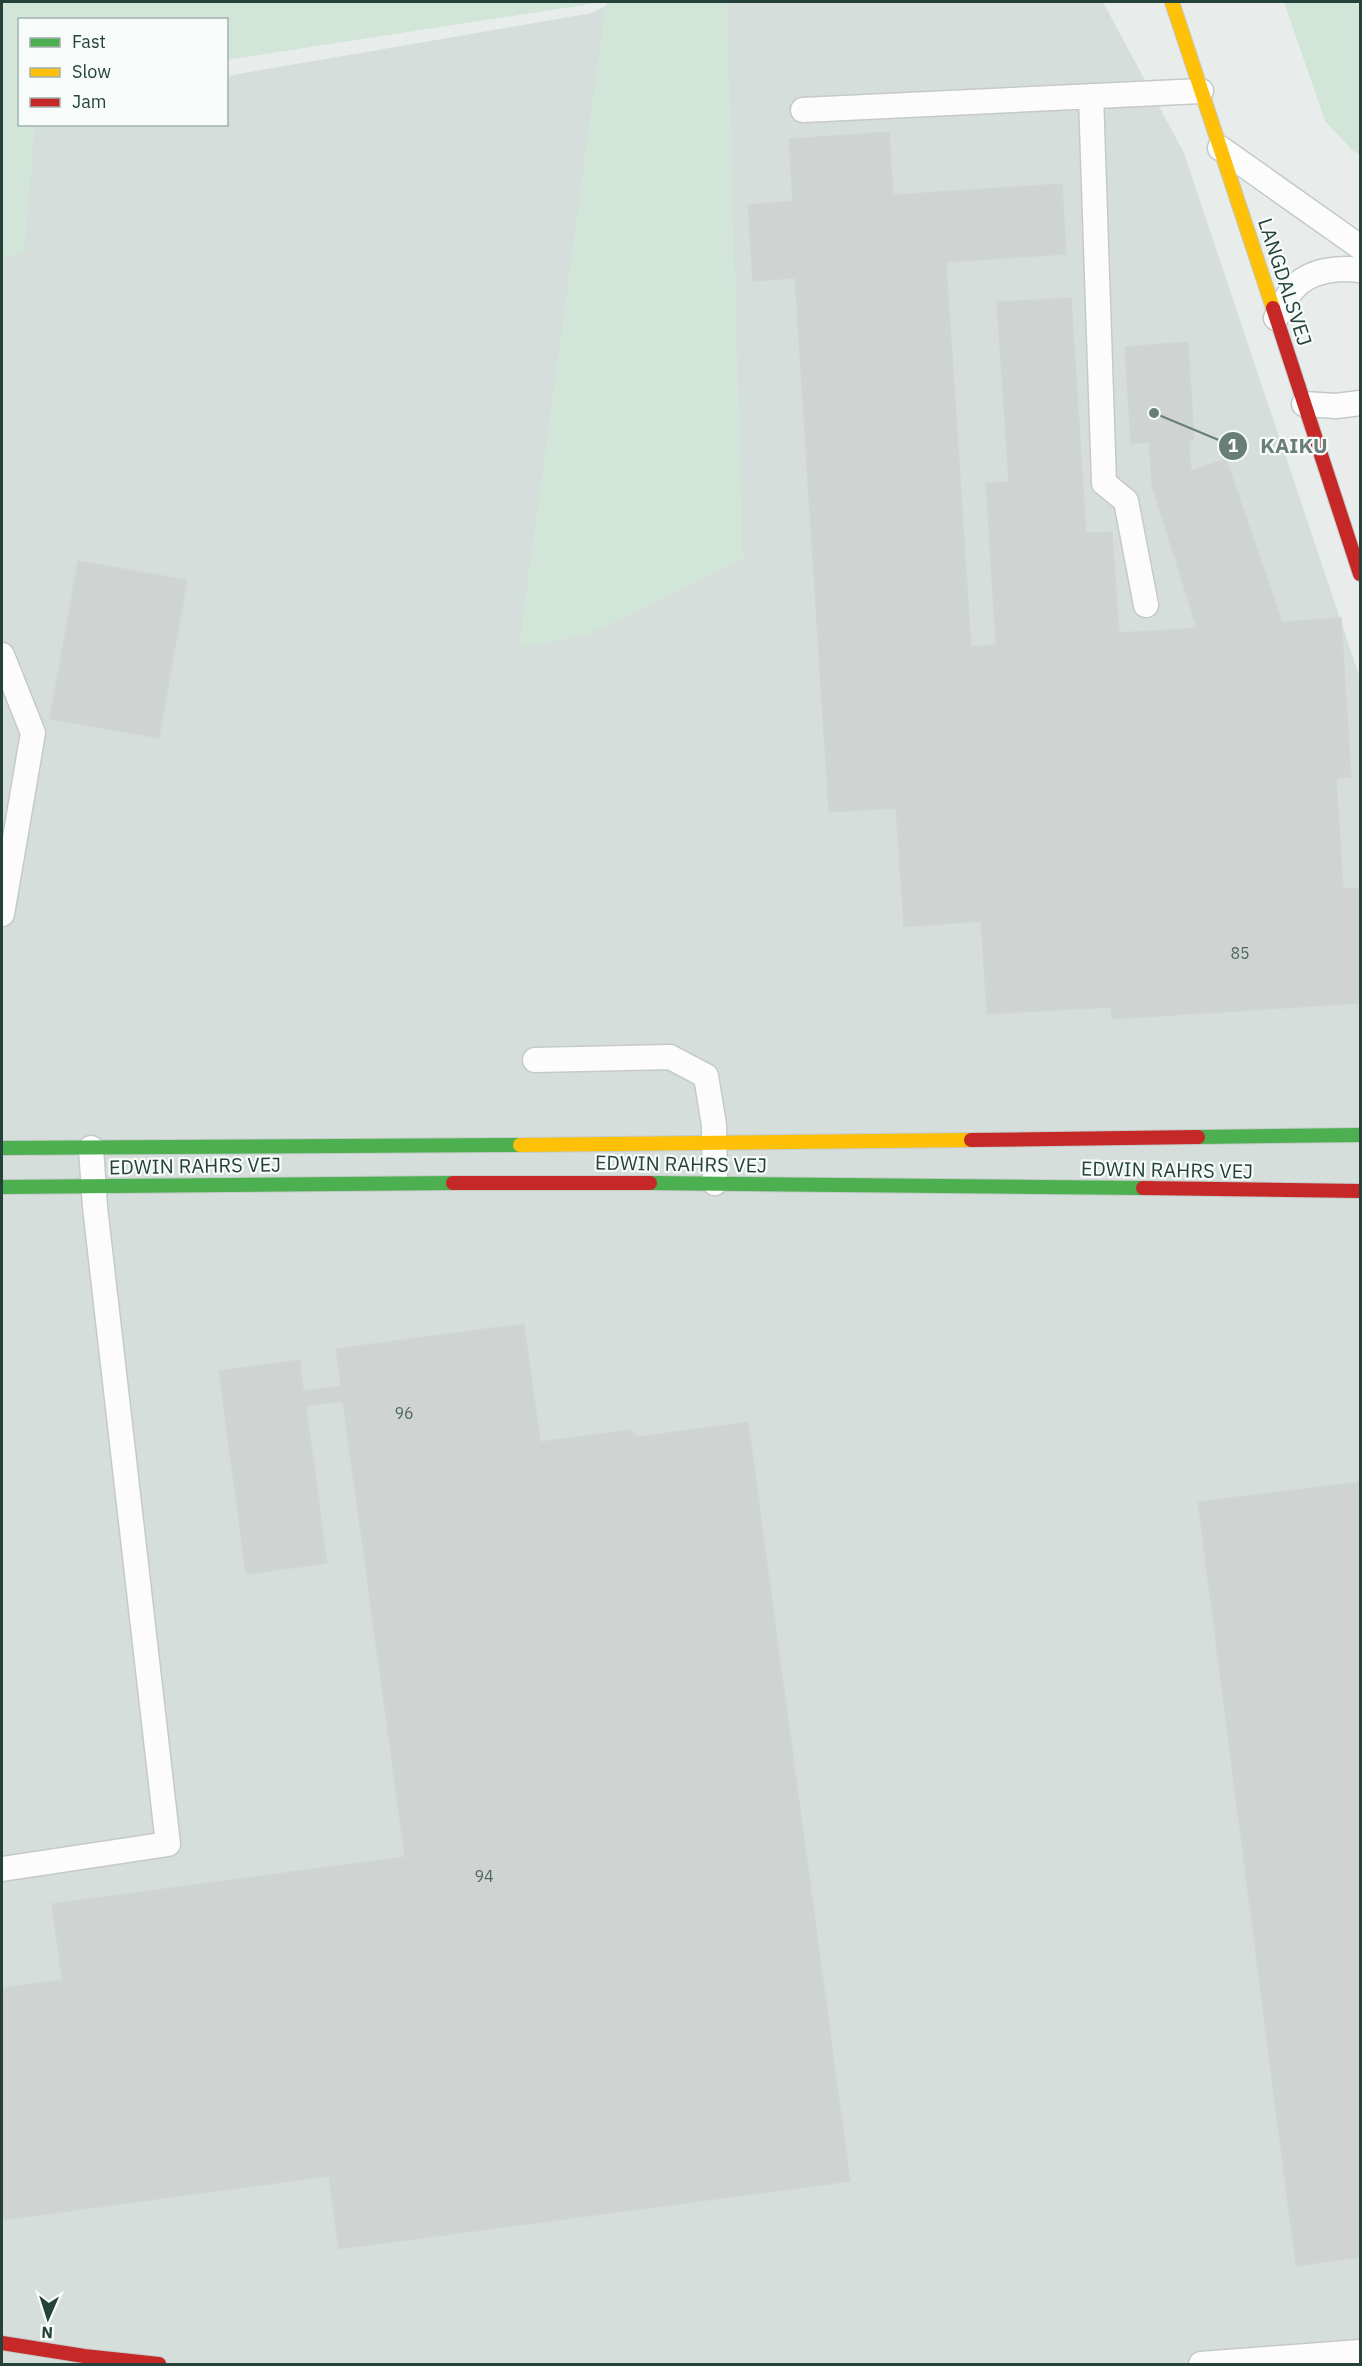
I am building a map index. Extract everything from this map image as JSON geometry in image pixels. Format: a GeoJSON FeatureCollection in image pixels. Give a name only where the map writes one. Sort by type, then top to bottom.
{"type":"FeatureCollection","features":[{"type":"Feature","properties":{"kind":"street","name":"LANGDALSVEJ"},"geometry":{"type":"LineString","coordinates":[[1172,2],[1360,574]]}},
{"type":"Feature","properties":{"kind":"street","name":"EDWIN RAHRS VEJ"},"geometry":{"type":"LineString","coordinates":[[2,1148],[1360,1135]]}},
{"type":"Feature","properties":{"kind":"street","name":"EDWIN RAHRS VEJ"},"geometry":{"type":"LineString","coordinates":[[2,1187],[548,1182],[1360,1191]]}},
{"type":"Feature","properties":{"kind":"street"},"geometry":{"type":"LineString","coordinates":[[2,2343],[84,2360],[159,2364]]}},
{"type":"Feature","properties":{"kind":"lane"},"geometry":{"type":"LineString","coordinates":[[803,110],[1202,91]]}},
{"type":"Feature","properties":{"kind":"lane"},"geometry":{"type":"LineString","coordinates":[[1091,96],[1104,483],[1126,501],[1146,605]]}},
{"type":"Feature","properties":{"kind":"lane"},"geometry":{"type":"LineString","coordinates":[[1221,148],[1360,247]]}},
{"type":"Feature","properties":{"kind":"lane"},"geometry":{"type":"LineString","coordinates":[[1276,318],[1293,288],[1308,277],[1340,269],[1360,270]]}},
{"type":"Feature","properties":{"kind":"lane"},"geometry":{"type":"LineString","coordinates":[[1304,404],[1336,406],[1360,403]]}},
{"type":"Feature","properties":{"kind":"lane"},"geometry":{"type":"LineString","coordinates":[[2,655],[33,733],[2,914]]}},
{"type":"Feature","properties":{"kind":"lane"},"geometry":{"type":"LineString","coordinates":[[535,1060],[669,1058],[706,1076],[714,1125],[715,1183]]}},
{"type":"Feature","properties":{"kind":"lane"},"geometry":{"type":"LineString","coordinates":[[2,1869],[168,1844],[91,1148]]}},
{"type":"Feature","properties":{"kind":"lane"},"geometry":{"type":"LineString","coordinates":[[1201,2364],[1360,2352]]}},
{"type":"Feature","properties":{"kind":"shaded area"},"geometry":{"type":"Polygon","coordinates":[[[613,2],[1103,2],[1184,153],[1360,678],[1360,2364],[2,2364],[2,119],[18,123],[18,126],[228,126],[228,76],[592,13],[613,2]]]}},
{"type":"Feature","properties":{"kind":"green space"},"geometry":{"type":"Polygon","coordinates":[[[2,2],[603,2],[228,60],[228,18],[18,18],[18,126],[35,126],[24,252],[2,257],[2,2]]]}},
{"type":"Feature","properties":{"kind":"green space"},"geometry":{"type":"Polygon","coordinates":[[[606,2],[727,2],[743,559],[584,636],[519,647],[606,2]]]}},
{"type":"Feature","properties":{"kind":"green space"},"geometry":{"type":"Polygon","coordinates":[[[1284,2],[1360,2],[1360,155],[1352,150],[1325,121],[1284,2]]]}},
{"type":"Feature","properties":{"kind":"building"},"geometry":{"type":"Polygon","coordinates":[[[889,132],[893,195],[1062,184],[1066,254],[946,262],[971,647],[996,645],[986,483],[1009,482],[997,302],[1071,298],[1086,533],[1112,532],[1119,633],[1197,628],[1152,486],[1149,442],[1131,444],[1125,347],[1188,342],[1194,440],[1189,440],[1191,471],[1226,459],[1282,622],[1341,618],[1351,777],[1336,778],[1343,889],[1360,888],[1360,1003],[1112,1019],[1111,1007],[987,1014],[981,921],[904,927],[896,808],[829,812],[795,278],[753,281],[748,205],[793,201],[789,139],[889,132]]]}},
{"type":"Feature","properties":{"kind":"building"},"geometry":{"type":"Polygon","coordinates":[[[78,561],[187,580],[159,738],[50,719],[78,561]]]}},
{"type":"Feature","properties":{"kind":"building"},"geometry":{"type":"Polygon","coordinates":[[[524,1324],[540,1442],[630,1430],[638,1437],[748,1422],[850,2181],[339,2249],[329,2176],[2,2220],[2,1988],[62,1980],[52,1904],[405,1857],[343,1401],[306,1406],[327,1563],[246,1574],[219,1371],[300,1360],[303,1391],[341,1386],[336,1349],[524,1324]]]}},
{"type":"Feature","properties":{"kind":"building"},"geometry":{"type":"Polygon","coordinates":[[[1360,1482],[1360,2257],[1296,2266],[1198,1502],[1360,1482]]]}},
{"type":"Feature","properties":{"kind":"traffic: fast"},"geometry":{"type":"LineString","coordinates":[[1198,1137],[1360,1135]]}},
{"type":"Feature","properties":{"kind":"traffic: fast"},"geometry":{"type":"LineString","coordinates":[[2,1148],[520,1145]]}},
{"type":"Feature","properties":{"kind":"traffic: fast"},"geometry":{"type":"LineString","coordinates":[[2,1187],[453,1183]]}},
{"type":"Feature","properties":{"kind":"traffic: fast"},"geometry":{"type":"LineString","coordinates":[[650,1183],[1143,1188]]}},
{"type":"Feature","properties":{"kind":"traffic: slow"},"geometry":{"type":"LineString","coordinates":[[1172,2],[1273,308]]}},
{"type":"Feature","properties":{"kind":"traffic: slow"},"geometry":{"type":"LineString","coordinates":[[520,1145],[971,1140]]}},
{"type":"Feature","properties":{"kind":"traffic: jam"},"geometry":{"type":"LineString","coordinates":[[1273,308],[1360,574]]}},
{"type":"Feature","properties":{"kind":"traffic: jam"},"geometry":{"type":"LineString","coordinates":[[971,1140],[1198,1137]]}},
{"type":"Feature","properties":{"kind":"traffic: jam"},"geometry":{"type":"LineString","coordinates":[[453,1183],[650,1183]]}},
{"type":"Feature","properties":{"kind":"traffic: jam"},"geometry":{"type":"LineString","coordinates":[[1143,1188],[1360,1191]]}},
{"type":"Feature","properties":{"kind":"traffic: jam"},"geometry":{"type":"LineString","coordinates":[[2,2343],[84,2356],[159,2364]]}},
{"type":"Feature","properties":{"kind":"place","name":"KAIKU"},"geometry":{"type":"Point","coordinates":[1154,413]}}]}
